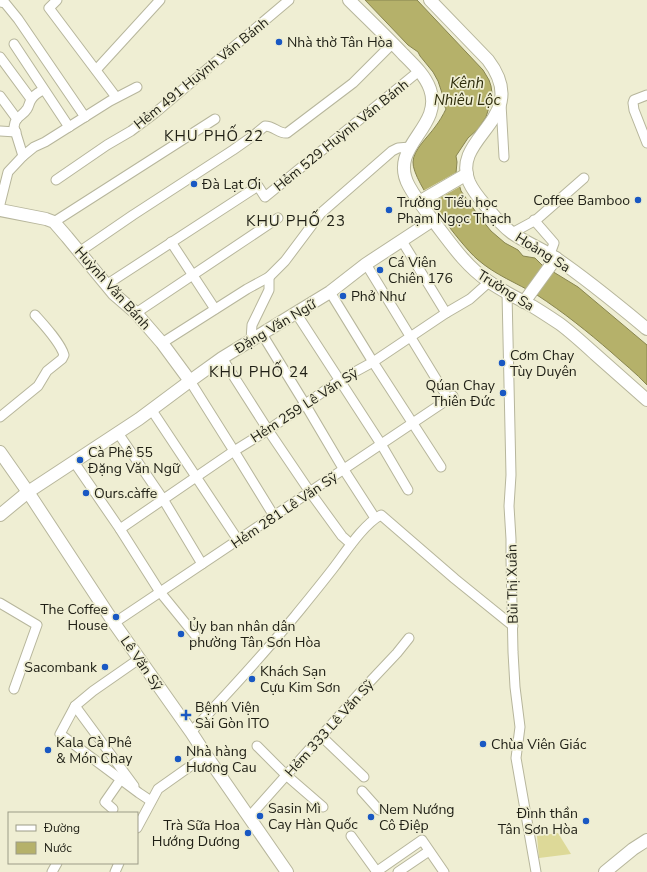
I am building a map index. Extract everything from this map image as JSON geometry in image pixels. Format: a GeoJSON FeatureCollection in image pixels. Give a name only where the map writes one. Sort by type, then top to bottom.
{"type":"FeatureCollection","features":[{"type":"Feature","properties":{"kind":"street"},"geometry":{"type":"LineString","coordinates":[[57,0],[49,8],[116,97]]}},
{"type":"Feature","properties":{"kind":"street"},"geometry":{"type":"LineString","coordinates":[[96,70],[160,0]]}},
{"type":"Feature","properties":{"kind":"street","name":"Trường Sa"},"geometry":{"type":"LineString","coordinates":[[349,0],[419,71],[426,79],[430,89],[433,98],[431,114],[428,121],[410,147],[405,158],[404,170],[407,182],[423,199],[433,220],[470,267],[488,282],[507,293],[527,298],[543,313],[562,325],[647,400]]}},
{"type":"Feature","properties":{"kind":"street"},"geometry":{"type":"LineString","coordinates":[[430,0],[488,60],[499,77],[501,85],[504,157]]}},
{"type":"Feature","properties":{"kind":"street","name":"Hẻm 491 Huỳnh Văn Bánh"},"geometry":{"type":"LineString","coordinates":[[56,180],[155,113],[286,1]]}},
{"type":"Feature","properties":{"kind":"street"},"geometry":{"type":"LineString","coordinates":[[0,2],[5,3],[18,19],[85,117]]}},
{"type":"Feature","properties":{"kind":"street"},"geometry":{"type":"LineString","coordinates":[[79,252],[133,215],[234,150],[265,126],[269,126],[282,134],[287,133],[353,82],[393,43]]}},
{"type":"Feature","properties":{"kind":"street"},"geometry":{"type":"LineString","coordinates":[[14,44],[43,90],[69,127]]}},
{"type":"Feature","properties":{"kind":"street"},"geometry":{"type":"LineString","coordinates":[[0,57],[31,99]]}},
{"type":"Feature","properties":{"kind":"street","name":"Hẻm 529 Huỳnh Văn Bánh"},"geometry":{"type":"LineString","coordinates":[[106,285],[258,186],[265,197],[419,71]]}},
{"type":"Feature","properties":{"kind":"street"},"geometry":{"type":"LineString","coordinates":[[0,204],[8,172],[23,156],[34,147],[45,142],[116,97],[137,87]]}},
{"type":"Feature","properties":{"kind":"street"},"geometry":{"type":"LineString","coordinates":[[23,156],[14,127],[16,119],[26,111],[31,99],[43,90]]}},
{"type":"Feature","properties":{"kind":"street"},"geometry":{"type":"LineString","coordinates":[[647,95],[634,100],[633,103],[634,110],[647,143]]}},
{"type":"Feature","properties":{"kind":"street"},"geometry":{"type":"LineString","coordinates":[[0,96],[16,119]]}},
{"type":"Feature","properties":{"kind":"street"},"geometry":{"type":"LineString","coordinates":[[423,199],[463,177],[471,149],[492,122],[499,109],[501,100]]}},
{"type":"Feature","properties":{"kind":"street"},"geometry":{"type":"LineString","coordinates":[[0,210],[54,222],[215,119]]}},
{"type":"Feature","properties":{"kind":"street"},"geometry":{"type":"LineString","coordinates":[[0,131],[16,132]]}},
{"type":"Feature","properties":{"kind":"street"},"geometry":{"type":"LineString","coordinates":[[162,343],[247,289],[269,277],[285,261],[321,213],[392,151],[398,148],[410,147]]}},
{"type":"Feature","properties":{"kind":"street","name":"Hoàng Sa"},"geometry":{"type":"LineString","coordinates":[[463,177],[502,225],[608,297],[647,329]]}},
{"type":"Feature","properties":{"kind":"street"},"geometry":{"type":"LineString","coordinates":[[512,233],[534,220],[584,178]]}},
{"type":"Feature","properties":{"kind":"street"},"geometry":{"type":"LineString","coordinates":[[136,313],[278,218]]}},
{"type":"Feature","properties":{"kind":"street","name":"Đặng Văn Ngữ"},"geometry":{"type":"LineString","coordinates":[[0,515],[28,492],[139,419],[222,358],[330,292],[366,264],[433,220]]}},
{"type":"Feature","properties":{"kind":"street"},"geometry":{"type":"LineString","coordinates":[[527,298],[552,259],[554,243],[534,220]]}},
{"type":"Feature","properties":{"kind":"street","name":"Huỳnh Văn Bánh"},"geometry":{"type":"LineString","coordinates":[[54,222],[114,294],[136,313],[162,343],[190,381]]}},
{"type":"Feature","properties":{"kind":"street"},"geometry":{"type":"LineString","coordinates":[[402,241],[446,313]]}},
{"type":"Feature","properties":{"kind":"street"},"geometry":{"type":"LineString","coordinates":[[171,242],[215,309]]}},
{"type":"Feature","properties":{"kind":"street"},"geometry":{"type":"LineString","coordinates":[[366,264],[410,337]]}},
{"type":"Feature","properties":{"kind":"street"},"geometry":{"type":"LineString","coordinates":[[269,277],[269,290],[252,325],[257,337],[306,404],[344,470],[375,518]]}},
{"type":"Feature","properties":{"kind":"street","name":"Hẻm 259 Lê Văn Sỹ"},"geometry":{"type":"LineString","coordinates":[[120,529],[340,380],[373,362],[446,313],[470,299],[488,282]]}},
{"type":"Feature","properties":{"kind":"street"},"geometry":{"type":"LineString","coordinates":[[330,292],[441,467]]}},
{"type":"Feature","properties":{"kind":"street","name":"Bùi Thị Xuân"},"geometry":{"type":"LineString","coordinates":[[507,293],[511,475],[509,506],[512,539],[511,559],[515,687],[520,727],[516,758],[536,872]]}},
{"type":"Feature","properties":{"kind":"street"},"geometry":{"type":"LineString","coordinates":[[296,313],[381,444],[408,490]]}},
{"type":"Feature","properties":{"kind":"street"},"geometry":{"type":"LineString","coordinates":[[0,417],[38,386],[47,371],[62,359],[64,355],[58,344],[35,315]]}},
{"type":"Feature","properties":{"kind":"street","name":"Hẻm 281 Lê Văn Sỹ"},"geometry":{"type":"LineString","coordinates":[[114,623],[451,398],[410,337]]}},
{"type":"Feature","properties":{"kind":"street"},"geometry":{"type":"LineString","coordinates":[[222,358],[310,492],[342,536],[351,544]]}},
{"type":"Feature","properties":{"kind":"street"},"geometry":{"type":"LineString","coordinates":[[190,381],[274,516]]}},
{"type":"Feature","properties":{"kind":"street"},"geometry":{"type":"LineString","coordinates":[[152,409],[238,540]]}},
{"type":"Feature","properties":{"kind":"street"},"geometry":{"type":"LineString","coordinates":[[118,433],[163,499],[202,564]]}},
{"type":"Feature","properties":{"kind":"street","name":"Lê Văn Sỹ"},"geometry":{"type":"LineString","coordinates":[[0,452],[114,623],[287,872]]}},
{"type":"Feature","properties":{"kind":"street"},"geometry":{"type":"LineString","coordinates":[[74,462],[120,529],[160,592],[195,635]]}},
{"type":"Feature","properties":{"kind":"street"},"geometry":{"type":"LineString","coordinates":[[191,732],[236,684],[294,617],[351,544],[375,518],[382,514],[455,579],[513,626]]}},
{"type":"Feature","properties":{"kind":"street"},"geometry":{"type":"LineString","coordinates":[[0,603],[37,625],[14,689]]}},
{"type":"Feature","properties":{"kind":"street","name":"Hẻm 333 Lê Văn Sỹ"},"geometry":{"type":"LineString","coordinates":[[249,817],[409,638]]}},
{"type":"Feature","properties":{"kind":"street"},"geometry":{"type":"LineString","coordinates":[[139,659],[93,691],[75,706],[60,734],[151,801]]}},
{"type":"Feature","properties":{"kind":"street"},"geometry":{"type":"LineString","coordinates":[[75,706],[140,793]]}},
{"type":"Feature","properties":{"kind":"street"},"geometry":{"type":"LineString","coordinates":[[320,736],[364,776]]}},
{"type":"Feature","properties":{"kind":"street"},"geometry":{"type":"LineString","coordinates":[[257,746],[286,775],[323,807]]}},
{"type":"Feature","properties":{"kind":"street"},"geometry":{"type":"LineString","coordinates":[[138,826],[158,789],[206,755]]}},
{"type":"Feature","properties":{"kind":"street"},"geometry":{"type":"LineString","coordinates":[[113,809],[105,802],[121,779]]}},
{"type":"Feature","properties":{"kind":"street"},"geometry":{"type":"LineString","coordinates":[[362,791],[379,810]]}},
{"type":"Feature","properties":{"kind":"street"},"geometry":{"type":"LineString","coordinates":[[351,836],[376,872],[422,840],[444,872]]}},
{"type":"Feature","properties":{"kind":"street"},"geometry":{"type":"LineString","coordinates":[[606,872],[618,867],[633,850],[647,840]]}},
{"type":"Feature","properties":{"kind":"street"},"geometry":{"type":"LineString","coordinates":[[398,872],[429,851]]}},
{"type":"Feature","properties":{"kind":"shaded area"},"geometry":{"type":"Polygon","coordinates":[[[558,833],[571,854],[539,858],[537,836],[558,833]]]}},
{"type":"Feature","properties":{"kind":"water","name":"Kênh Nhiêu Lộc"},"geometry":{"type":"Polygon","coordinates":[[[365,0],[417,0],[483,70],[491,86],[491,101],[486,117],[478,129],[468,138],[456,156],[456,173],[461,191],[491,231],[505,243],[518,250],[523,256],[535,258],[542,265],[578,287],[647,345],[647,385],[634,372],[566,315],[537,295],[484,265],[470,252],[439,213],[420,184],[413,162],[418,148],[436,125],[446,109],[438,81],[418,52],[408,45],[365,0]]]}},
{"type":"Feature","properties":{"kind":"pier"},"geometry":{"type":"Polygon","coordinates":[[[457,172],[461,186],[431,203],[423,191],[457,172]]]}},
{"type":"Feature","properties":{"kind":"place","name":"Nhà thờ Tân Hòa"},"geometry":{"type":"Point","coordinates":[279,42]}},
{"type":"Feature","properties":{"kind":"place","name":"Đà Lạt Ơi"},"geometry":{"type":"Point","coordinates":[194,184]}},
{"type":"Feature","properties":{"kind":"place","name":"Coffee Bamboo"},"geometry":{"type":"Point","coordinates":[638,200]}},
{"type":"Feature","properties":{"kind":"place","name":"Trường Tiểu học Phạm Ngọc Thạch"},"geometry":{"type":"Point","coordinates":[389,210]}},
{"type":"Feature","properties":{"kind":"place","name":"Cá Viên Chiên 176"},"geometry":{"type":"Point","coordinates":[380,270]}},
{"type":"Feature","properties":{"kind":"place","name":"Phở Như"},"geometry":{"type":"Point","coordinates":[343,296]}},
{"type":"Feature","properties":{"kind":"place","name":"Cơm Chay Tùy Duyên"},"geometry":{"type":"Point","coordinates":[502,363]}},
{"type":"Feature","properties":{"kind":"place","name":"Qúan Chay Thiên Đức"},"geometry":{"type":"Point","coordinates":[503,393]}},
{"type":"Feature","properties":{"kind":"place","name":"Cà Phê 55 Đặng Văn Ngữ"},"geometry":{"type":"Point","coordinates":[80,460]}},
{"type":"Feature","properties":{"kind":"place","name":"Ours.càffe"},"geometry":{"type":"Point","coordinates":[86,493]}},
{"type":"Feature","properties":{"kind":"place","name":"The Coffee House"},"geometry":{"type":"Point","coordinates":[116,617]}},
{"type":"Feature","properties":{"kind":"place","name":"Ủy ban nhân dân phường Tân Sơn Hòa"},"geometry":{"type":"Point","coordinates":[181,634]}},
{"type":"Feature","properties":{"kind":"place","name":"Sacombank"},"geometry":{"type":"Point","coordinates":[105,667]}},
{"type":"Feature","properties":{"kind":"place","name":"Khách Sạn Cựu Kim Sơn"},"geometry":{"type":"Point","coordinates":[252,679]}},
{"type":"Feature","properties":{"kind":"place","name":"Bệnh Viện Sài Gòn ITO"},"geometry":{"type":"Point","coordinates":[186,715]}},
{"type":"Feature","properties":{"kind":"place","name":"Chùa Viên Giác"},"geometry":{"type":"Point","coordinates":[483,744]}},
{"type":"Feature","properties":{"kind":"place","name":"Kala Cà Phê & Món Chay"},"geometry":{"type":"Point","coordinates":[48,750]}},
{"type":"Feature","properties":{"kind":"place","name":"Nhà hàng Hương Cau"},"geometry":{"type":"Point","coordinates":[178,759]}},
{"type":"Feature","properties":{"kind":"place","name":"Sasin Mì Cay Hàn Quốc"},"geometry":{"type":"Point","coordinates":[260,816]}},
{"type":"Feature","properties":{"kind":"place","name":"Nem Nướng Cô Điệp"},"geometry":{"type":"Point","coordinates":[371,817]}},
{"type":"Feature","properties":{"kind":"place","name":"Đình thần Tân Sơn Hòa"},"geometry":{"type":"Point","coordinates":[586,821]}},
{"type":"Feature","properties":{"kind":"place","name":"Trà Sữa Hoa Hướng Dương"},"geometry":{"type":"Point","coordinates":[248,833]}},
{"type":"Feature","properties":{"kind":"district","name":"KHU PHỐ 22"},"geometry":{"type":"Point","coordinates":[214,136]}},
{"type":"Feature","properties":{"kind":"district","name":"KHU PHỐ 23"},"geometry":{"type":"Point","coordinates":[296,221]}},
{"type":"Feature","properties":{"kind":"district","name":"KHU PHỐ 24"},"geometry":{"type":"Point","coordinates":[259,372]}}]}
